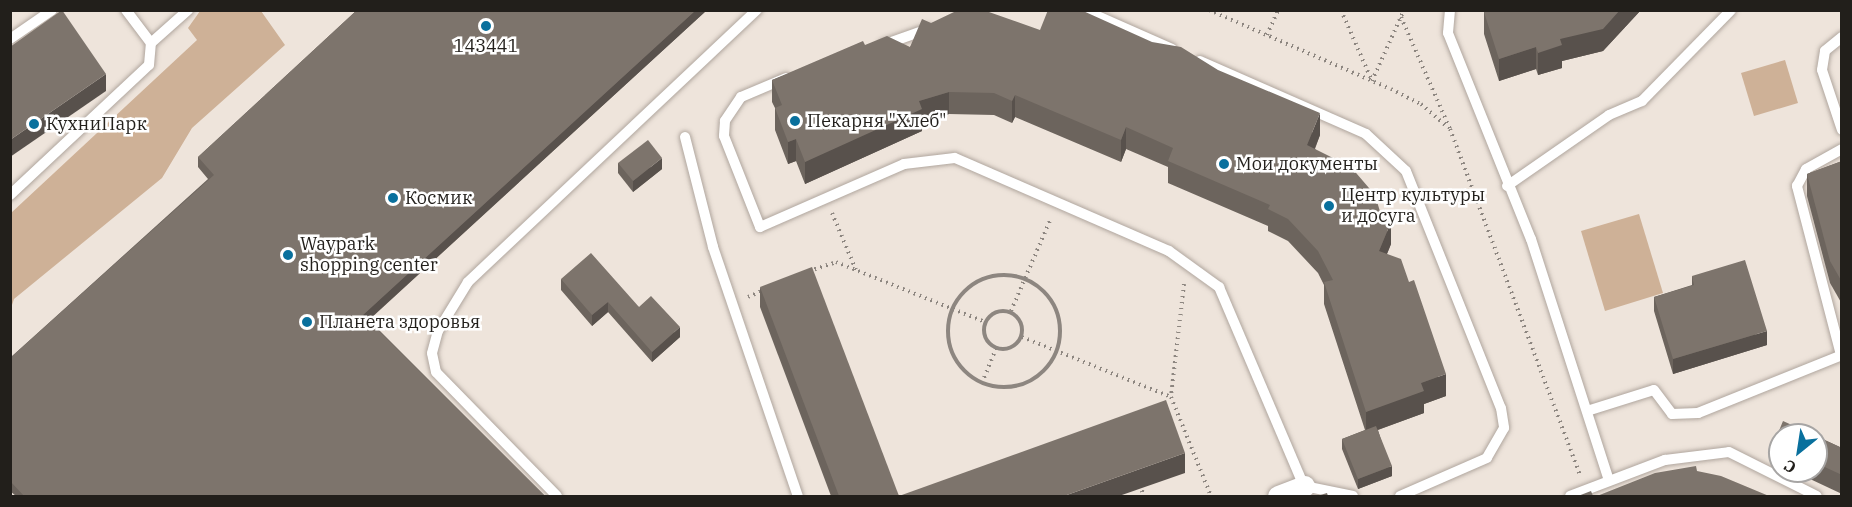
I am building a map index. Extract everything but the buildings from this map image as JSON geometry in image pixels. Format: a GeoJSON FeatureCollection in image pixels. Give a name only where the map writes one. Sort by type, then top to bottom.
{"type":"FeatureCollection","features":[{"type":"Feature","properties":{"kind":"street"},"geometry":{"type":"LineString","coordinates":[[1278,496],[1304,486]]}},
{"type":"Feature","properties":{"kind":"lane"},"geometry":{"type":"LineString","coordinates":[[10,39],[52,10]]}},
{"type":"Feature","properties":{"kind":"lane"},"geometry":{"type":"LineString","coordinates":[[126,10],[151,43]]}},
{"type":"Feature","properties":{"kind":"lane"},"geometry":{"type":"LineString","coordinates":[[10,195],[148,65],[151,43],[188,10]]}},
{"type":"Feature","properties":{"kind":"lane"},"geometry":{"type":"LineString","coordinates":[[557,496],[436,372],[432,353],[438,331],[468,282],[757,10]]}},
{"type":"Feature","properties":{"kind":"lane"},"geometry":{"type":"LineString","coordinates":[[1084,10],[1366,134],[1406,171],[1501,408],[1504,428],[1487,458],[1400,496]]}},
{"type":"Feature","properties":{"kind":"lane"},"geometry":{"type":"LineString","coordinates":[[1450,10],[1448,33],[1531,239],[1609,481]]}},
{"type":"Feature","properties":{"kind":"lane"},"geometry":{"type":"LineString","coordinates":[[1508,186],[1609,115],[1642,101],[1731,10]]}},
{"type":"Feature","properties":{"kind":"lane"},"geometry":{"type":"LineString","coordinates":[[874,48],[940,26]]}},
{"type":"Feature","properties":{"kind":"lane"},"geometry":{"type":"LineString","coordinates":[[1842,37],[1826,51],[1822,70],[1842,130]]}},
{"type":"Feature","properties":{"kind":"lane"},"geometry":{"type":"LineString","coordinates":[[797,74],[741,97],[725,120],[724,136],[760,227],[826,198],[931,158],[955,158],[1187,260],[1223,295],[1304,486],[1353,496]]}},
{"type":"Feature","properties":{"kind":"lane"},"geometry":{"type":"LineString","coordinates":[[685,137],[733,304],[798,496]]}},
{"type":"Feature","properties":{"kind":"lane"},"geometry":{"type":"LineString","coordinates":[[1587,411],[1654,390],[1672,414],[1698,413],[1841,355],[1797,186],[1806,169],[1842,149]]}},
{"type":"Feature","properties":{"kind":"lane"},"geometry":{"type":"LineString","coordinates":[[1570,496],[1665,460],[1729,452],[1817,496]]}},
{"type":"Feature","properties":{"kind":"path"},"geometry":{"type":"LineString","coordinates":[[1209,10],[1421,104],[1450,129]]}},
{"type":"Feature","properties":{"kind":"path"},"geometry":{"type":"LineString","coordinates":[[1267,35],[1278,10]]}},
{"type":"Feature","properties":{"kind":"path"},"geometry":{"type":"LineString","coordinates":[[1341,10],[1372,81]]}},
{"type":"Feature","properties":{"kind":"path"},"geometry":{"type":"LineString","coordinates":[[1372,81],[1404,10]]}},
{"type":"Feature","properties":{"kind":"path"},"geometry":{"type":"LineString","coordinates":[[1401,17],[1450,129],[1586,490]]}},
{"type":"Feature","properties":{"kind":"path"},"geometry":{"type":"LineString","coordinates":[[826,198],[856,270]]}},
{"type":"Feature","properties":{"kind":"path"},"geometry":{"type":"LineString","coordinates":[[1011,311],[1058,202]]}},
{"type":"Feature","properties":{"kind":"path"},"geometry":{"type":"LineString","coordinates":[[1187,260],[1171,397],[1211,496]]}},
{"type":"Feature","properties":{"kind":"path"},"geometry":{"type":"LineString","coordinates":[[802,274],[836,262],[985,322]]}},
{"type":"Feature","properties":{"kind":"path"},"geometry":{"type":"LineString","coordinates":[[1003,274],[1025,278],[1056,308],[1056,352],[1044,371],[1026,383],[982,383],[964,371],[952,353],[947,332],[951,309],[964,290],[981,279],[1003,274]]}},
{"type":"Feature","properties":{"kind":"path"},"geometry":{"type":"LineString","coordinates":[[733,304],[773,286]]}},
{"type":"Feature","properties":{"kind":"path"},"geometry":{"type":"LineString","coordinates":[[995,311],[1011,311],[1022,322],[1022,338],[1011,348],[996,348],[985,338],[985,322],[995,311]]}},
{"type":"Feature","properties":{"kind":"path"},"geometry":{"type":"LineString","coordinates":[[1022,338],[1171,397]]}},
{"type":"Feature","properties":{"kind":"path"},"geometry":{"type":"LineString","coordinates":[[982,383],[996,348]]}},
{"type":"Feature","properties":{"kind":"path"},"geometry":{"type":"LineString","coordinates":[[1137,479],[1144,496]]}},
{"type":"Feature","properties":{"kind":"shaded area"},"geometry":{"type":"Polygon","coordinates":[[[200,11],[261,11],[285,45],[192,128],[162,178],[14,299],[11,308],[11,213],[197,40],[188,28],[200,11]]]}},
{"type":"Feature","properties":{"kind":"shaded area"},"geometry":{"type":"Polygon","coordinates":[[[1785,60],[1798,103],[1754,116],[1741,73],[1785,60]]]}},
{"type":"Feature","properties":{"kind":"shaded area"},"geometry":{"type":"Polygon","coordinates":[[[1639,214],[1663,293],[1605,311],[1581,231],[1639,214]]]}},
{"type":"Feature","properties":{"kind":"place","name":"143441"},"geometry":{"type":"Point","coordinates":[486,26]}},
{"type":"Feature","properties":{"kind":"place","name":"Пекарня \"Хлеб\""},"geometry":{"type":"Point","coordinates":[795,121]}},
{"type":"Feature","properties":{"kind":"place","name":"КухниПарк"},"geometry":{"type":"Point","coordinates":[34,124]}},
{"type":"Feature","properties":{"kind":"place","name":"Мои документы"},"geometry":{"type":"Point","coordinates":[1224,164]}},
{"type":"Feature","properties":{"kind":"place","name":"Космик"},"geometry":{"type":"Point","coordinates":[393,198]}},
{"type":"Feature","properties":{"kind":"place","name":"Центр культуры и досуга"},"geometry":{"type":"Point","coordinates":[1329,206]}},
{"type":"Feature","properties":{"kind":"place","name":"Waypark shopping center"},"geometry":{"type":"Point","coordinates":[288,255]}},
{"type":"Feature","properties":{"kind":"place","name":"Планета здоровья"},"geometry":{"type":"Point","coordinates":[307,322]}}]}
